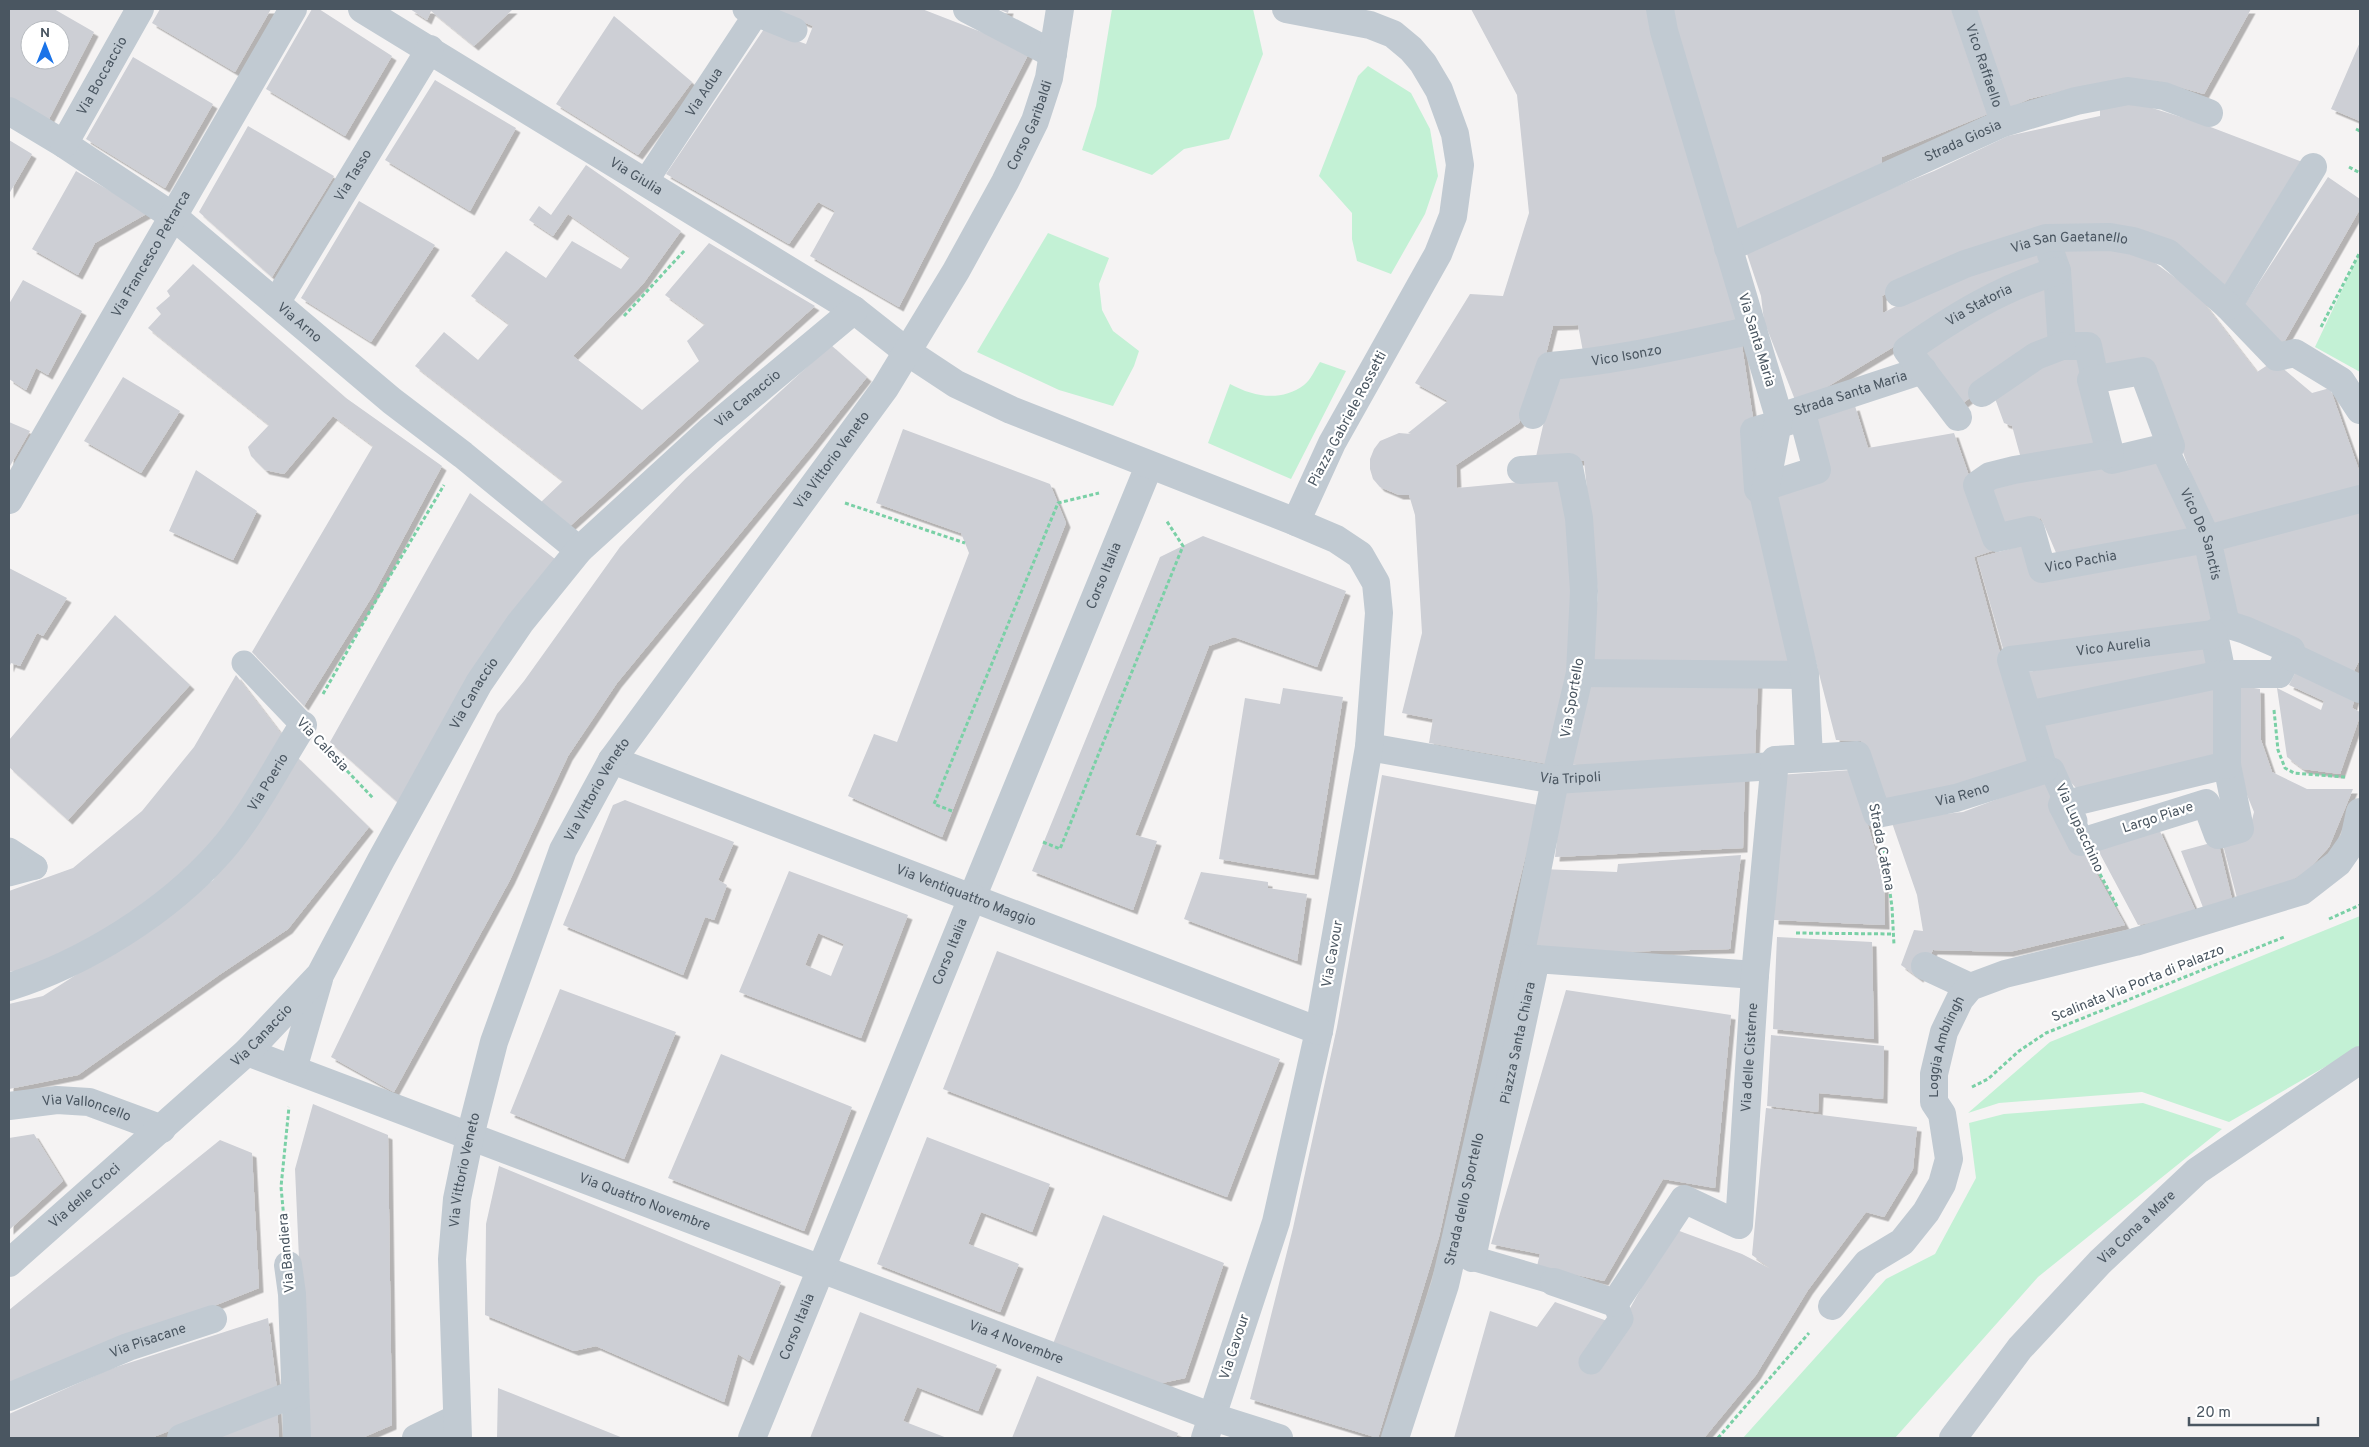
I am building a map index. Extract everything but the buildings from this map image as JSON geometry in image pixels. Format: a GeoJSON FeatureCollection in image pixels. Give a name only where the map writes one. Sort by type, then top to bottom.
{"type":"FeatureCollection","features":[{"type":"Feature","properties":{"kind":"street","name":"Via Boccaccio"},"geometry":{"type":"LineString","coordinates":[[64,144],[140,9]]}},
{"type":"Feature","properties":{"kind":"street","name":"Via Francesco Petrarca"},"geometry":{"type":"LineString","coordinates":[[9,500],[294,9]]}},
{"type":"Feature","properties":{"kind":"street","name":"Via Giulia"},"geometry":{"type":"LineString","coordinates":[[362,9],[854,310],[906,351]]}},
{"type":"Feature","properties":{"kind":"street"},"geometry":{"type":"LineString","coordinates":[[967,9],[1053,54]]}},
{"type":"Feature","properties":{"kind":"street","name":"Corso Garibaldi"},"geometry":{"type":"LineString","coordinates":[[976,234],[1035,121],[1049,78],[1060,9]]}},
{"type":"Feature","properties":{"kind":"street","name":"Piazza Gabriele Rossetti"},"geometry":{"type":"LineString","coordinates":[[1286,9],[1347,19],[1382,19],[1393,34],[1411,49],[1423,63],[1439,90],[1455,134],[1460,165],[1453,216],[1438,254],[1332,443],[1296,522]]}},
{"type":"Feature","properties":{"kind":"street","name":"Via Santa Maria"},"geometry":{"type":"LineString","coordinates":[[1660,9],[1664,31],[1753,330],[1778,421],[1764,497],[1804,675]]}},
{"type":"Feature","properties":{"kind":"street","name":"Via Tasso"},"geometry":{"type":"LineString","coordinates":[[276,304],[430,49]]}},
{"type":"Feature","properties":{"kind":"street","name":"Strada Giosia"},"geometry":{"type":"LineString","coordinates":[[1728,248],[2003,123],[2076,101],[2128,91],[2164,96],[2209,113]]}},
{"type":"Feature","properties":{"kind":"street","name":"Via Arno"},"geometry":{"type":"LineString","coordinates":[[9,111],[64,144],[174,217],[392,400],[463,455],[579,550]]}},
{"type":"Feature","properties":{"kind":"street"},"geometry":{"type":"LineString","coordinates":[[2228,306],[2313,167]]}},
{"type":"Feature","properties":{"kind":"street","name":"Via Vittorio Veneto"},"geometry":{"type":"LineString","coordinates":[[458,1428],[452,1259],[457,1199],[470,1136],[494,1042],[563,850],[612,760],[885,388],[956,271],[976,234]]}},
{"type":"Feature","properties":{"kind":"street","name":"Via San Gaetanello"},"geometry":{"type":"LineString","coordinates":[[1899,293],[1964,264],[2046,238],[2110,237],[2132,241],[2168,254],[2228,306],[2277,357],[2295,353],[2341,381],[2360,410]]}},
{"type":"Feature","properties":{"kind":"street"},"geometry":{"type":"LineString","coordinates":[[2046,238],[2056,271],[2062,346]]}},
{"type":"Feature","properties":{"kind":"street","name":"Via Statoria"},"geometry":{"type":"LineString","coordinates":[[1915,360],[1950,319],[1999,292],[2028,279],[2056,271]]}},
{"type":"Feature","properties":{"kind":"street","name":"Via Canaccio"},"geometry":{"type":"LineString","coordinates":[[162,1130],[247,1052],[320,974],[479,683],[520,623],[579,550],[709,431],[854,310]]}},
{"type":"Feature","properties":{"kind":"street","name":"Vico Isonzo"},"geometry":{"type":"LineString","coordinates":[[1533,415],[1550,366],[1582,363],[1642,353],[1753,330]]}},
{"type":"Feature","properties":{"kind":"street"},"geometry":{"type":"LineString","coordinates":[[1982,393],[2036,356],[2062,346],[2088,346],[2095,379]]}},
{"type":"Feature","properties":{"kind":"street"},"geometry":{"type":"LineString","coordinates":[[906,351],[956,384],[1011,410],[1149,466],[1296,522]]}},
{"type":"Feature","properties":{"kind":"street"},"geometry":{"type":"LineString","coordinates":[[1915,360],[1958,417]]}},
{"type":"Feature","properties":{"kind":"street","name":"Strada Santa Maria"},"geometry":{"type":"LineString","coordinates":[[1778,421],[1915,360]]}},
{"type":"Feature","properties":{"kind":"street"},"geometry":{"type":"LineString","coordinates":[[2143,371],[2171,446],[2112,460],[2091,380],[2095,379],[2143,371]]}},
{"type":"Feature","properties":{"kind":"street"},"geometry":{"type":"LineString","coordinates":[[1766,486],[1817,470],[1803,417],[1778,421]]}},
{"type":"Feature","properties":{"kind":"street","name":"Vico De Sanctis"},"geometry":{"type":"LineString","coordinates":[[2164,448],[2208,539],[2225,674],[2227,765]]}},
{"type":"Feature","properties":{"kind":"street","name":"Vico Pachia"},"geometry":{"type":"LineString","coordinates":[[2110,454],[2014,470],[1990,476],[1977,486],[1996,538],[2031,530],[2042,569],[2208,539]]}},
{"type":"Feature","properties":{"kind":"street","name":"Corso Italia"},"geometry":{"type":"LineString","coordinates":[[752,1438],[1149,466]]}},
{"type":"Feature","properties":{"kind":"street","name":"Via Sportello"},"geometry":{"type":"LineString","coordinates":[[1521,470],[1568,467],[1579,518],[1583,582],[1580,672],[1555,780],[1528,958]]}},
{"type":"Feature","properties":{"kind":"street"},"geometry":{"type":"LineString","coordinates":[[2208,539],[2360,499]]}},
{"type":"Feature","properties":{"kind":"street","name":"Via Cavour"},"geometry":{"type":"LineString","coordinates":[[1209,1428],[1276,1222],[1319,1031],[1369,748],[1379,613],[1376,583],[1360,556],[1336,539],[1296,522]]}},
{"type":"Feature","properties":{"kind":"street"},"geometry":{"type":"LineString","coordinates":[[2220,629],[2291,650],[2278,664]]}},
{"type":"Feature","properties":{"kind":"street","name":"Vico Aurelia"},"geometry":{"type":"LineString","coordinates":[[2011,660],[2220,629]]}},
{"type":"Feature","properties":{"kind":"street","name":"Via Lupacchino"},"geometry":{"type":"LineString","coordinates":[[2011,660],[2044,770]]}},
{"type":"Feature","properties":{"kind":"street"},"geometry":{"type":"LineString","coordinates":[[2028,715],[2278,664],[2360,689]]}},
{"type":"Feature","properties":{"kind":"street"},"geometry":{"type":"LineString","coordinates":[[1580,672],[1804,675],[1809,758],[1775,760],[1774,766]]}},
{"type":"Feature","properties":{"kind":"street","name":"Via Poerio"},"geometry":{"type":"LineString","coordinates":[[9,987],[68,964],[142,920],[193,879],[226,844],[303,725]]}},
{"type":"Feature","properties":{"kind":"street","name":"Via Tripoli"},"geometry":{"type":"LineString","coordinates":[[1369,748],[1555,780],[1774,766]]}},
{"type":"Feature","properties":{"kind":"street","name":"Strada Catena"},"geometry":{"type":"LineString","coordinates":[[1809,758],[1857,755],[1877,814]]}},
{"type":"Feature","properties":{"kind":"street","name":"Via Ventiquattro Maggio"},"geometry":{"type":"LineString","coordinates":[[612,760],[1319,1031]]}},
{"type":"Feature","properties":{"kind":"street"},"geometry":{"type":"LineString","coordinates":[[2084,842],[2082,842],[2062,805],[2227,765]]}},
{"type":"Feature","properties":{"kind":"street","name":"Largo Piave"},"geometry":{"type":"LineString","coordinates":[[2084,842],[2206,803],[2218,835],[2240,829],[2227,765]]}},
{"type":"Feature","properties":{"kind":"street","name":"Via delle Cisterne"},"geometry":{"type":"LineString","coordinates":[[1615,1303],[1684,1199],[1739,1225],[1755,975],[1774,766]]}},
{"type":"Feature","properties":{"kind":"street","name":"Via Reno"},"geometry":{"type":"LineString","coordinates":[[1877,814],[1956,798],[2044,770]]}},
{"type":"Feature","properties":{"kind":"street","name":"Loggia Amblingh"},"geometry":{"type":"LineString","coordinates":[[1832,1306],[1867,1263],[1902,1242],[1926,1212],[1942,1184],[1949,1159],[1942,1114],[1934,1102],[1934,1074],[1940,1046],[1954,1009],[1970,987],[2006,974],[2135,942],[2302,891],[2338,863],[2354,840],[2360,812]]}},
{"type":"Feature","properties":{"kind":"street"},"geometry":{"type":"LineString","coordinates":[[1528,958],[1755,975]]}},
{"type":"Feature","properties":{"kind":"street","name":"Piazza Santa Chiara"},"geometry":{"type":"LineString","coordinates":[[1472,1258],[1528,958]]}},
{"type":"Feature","properties":{"kind":"street","name":"Strada dello Sportello"},"geometry":{"type":"LineString","coordinates":[[1395,1438],[1445,1285],[1528,958]]}},
{"type":"Feature","properties":{"kind":"street"},"geometry":{"type":"LineString","coordinates":[[1925,966],[1970,987]]}},
{"type":"Feature","properties":{"kind":"street"},"geometry":{"type":"LineString","coordinates":[[293,1069],[320,974]]}},
{"type":"Feature","properties":{"kind":"street","name":"Via Quattro Novembre"},"geometry":{"type":"LineString","coordinates":[[247,1052],[820,1268]]}},
{"type":"Feature","properties":{"kind":"street","name":"Via Cona a Mare"},"geometry":{"type":"LineString","coordinates":[[1953,1438],[2020,1348],[2100,1262],[2197,1171],[2360,1060]]}},
{"type":"Feature","properties":{"kind":"street","name":"Via Valloncello"},"geometry":{"type":"LineString","coordinates":[[9,1106],[57,1100],[89,1102],[162,1130]]}},
{"type":"Feature","properties":{"kind":"street","name":"Via delle Croci"},"geometry":{"type":"LineString","coordinates":[[9,1263],[162,1130]]}},
{"type":"Feature","properties":{"kind":"street","name":"Via Bandiera"},"geometry":{"type":"LineString","coordinates":[[288,1265],[292,1294],[297,1438]]}},
{"type":"Feature","properties":{"kind":"street","name":"Via 4 Novembre"},"geometry":{"type":"LineString","coordinates":[[820,1268],[1209,1428],[1279,1438]]}},
{"type":"Feature","properties":{"kind":"street"},"geometry":{"type":"LineString","coordinates":[[1554,1282],[1615,1303]]}},
{"type":"Feature","properties":{"kind":"street","name":"Via Pisacane"},"geometry":{"type":"LineString","coordinates":[[9,1397],[128,1347],[214,1319]]}},
{"type":"Feature","properties":{"kind":"street"},"geometry":{"type":"LineString","coordinates":[[181,1438],[294,1394]]}},
{"type":"Feature","properties":{"kind":"street"},"geometry":{"type":"LineString","coordinates":[[416,1438],[458,1428]]}},
{"type":"Feature","properties":{"kind":"lane","name":"Vico Raffaello"},"geometry":{"type":"LineString","coordinates":[[1964,9],[2003,123]]}},
{"type":"Feature","properties":{"kind":"lane"},"geometry":{"type":"LineString","coordinates":[[750,12],[794,30]]}},
{"type":"Feature","properties":{"kind":"lane","name":"Via Adua"},"geometry":{"type":"LineString","coordinates":[[646,181],[750,12]]}},
{"type":"Feature","properties":{"kind":"lane","name":"Via Calesia"},"geometry":{"type":"LineString","coordinates":[[244,663],[303,725]]}},
{"type":"Feature","properties":{"kind":"lane","name":"Via Lupacchino"},"geometry":{"type":"LineString","coordinates":[[2044,770],[2052,770],[2067,805]]}},
{"type":"Feature","properties":{"kind":"lane"},"geometry":{"type":"LineString","coordinates":[[9,850],[35,867],[9,874]]}},
{"type":"Feature","properties":{"kind":"lane","name":"Piazza Santa Chiara"},"geometry":{"type":"LineString","coordinates":[[1472,1258],[1554,1282]]}},
{"type":"Feature","properties":{"kind":"lane"},"geometry":{"type":"LineString","coordinates":[[1591,1362],[1621,1319],[1615,1303]]}},
{"type":"Feature","properties":{"kind":"path"},"geometry":{"type":"LineString","coordinates":[[624,316],[710,221]]}},
{"type":"Feature","properties":{"kind":"path"},"geometry":{"type":"LineString","coordinates":[[2320,330],[2360,252]]}},
{"type":"Feature","properties":{"kind":"path"},"geometry":{"type":"LineString","coordinates":[[809,491],[965,543]]}},
{"type":"Feature","properties":{"kind":"path"},"geometry":{"type":"LineString","coordinates":[[303,725],[440,493]]}},
{"type":"Feature","properties":{"kind":"path"},"geometry":{"type":"LineString","coordinates":[[952,811],[934,804],[1058,503],[1096,493]]}},
{"type":"Feature","properties":{"kind":"path"},"geometry":{"type":"LineString","coordinates":[[1043,842],[1060,849],[1183,546],[1162,513]]}},
{"type":"Feature","properties":{"kind":"path"},"geometry":{"type":"LineString","coordinates":[[2278,664],[2278,750],[2284,768],[2294,773],[2351,778]]}},
{"type":"Feature","properties":{"kind":"path","name":"Via Calesia"},"geometry":{"type":"LineString","coordinates":[[303,725],[400,826]]}},
{"type":"Feature","properties":{"kind":"path","name":"Strada Catena"},"geometry":{"type":"LineString","coordinates":[[1877,814],[1887,867],[1894,950]]}},
{"type":"Feature","properties":{"kind":"path","name":"Via Lupacchino"},"geometry":{"type":"LineString","coordinates":[[2084,842],[2135,942]]}},
{"type":"Feature","properties":{"kind":"path"},"geometry":{"type":"LineString","coordinates":[[2326,920],[2360,905]]}},
{"type":"Feature","properties":{"kind":"path"},"geometry":{"type":"LineString","coordinates":[[1759,932],[1893,934]]}},
{"type":"Feature","properties":{"kind":"path","name":"Scalinata Via Porta di Palazzo"},"geometry":{"type":"LineString","coordinates":[[1942,1114],[1968,1088],[1988,1079],[2019,1051],[2046,1033],[2290,935]]}},
{"type":"Feature","properties":{"kind":"path","name":"Via Bandiera"},"geometry":{"type":"LineString","coordinates":[[288,1265],[281,1186],[293,1069]]}},
{"type":"Feature","properties":{"kind":"path"},"geometry":{"type":"LineString","coordinates":[[1718,1438],[1832,1306]]}},
{"type":"Feature","properties":{"kind":"green space"},"geometry":{"type":"Polygon","coordinates":[[[1112,9],[1253,9],[1263,54],[1229,139],[1184,149],[1152,175],[1082,150],[1096,106],[1112,9]]]}},
{"type":"Feature","properties":{"kind":"green space"},"geometry":{"type":"Polygon","coordinates":[[[1368,66],[1411,93],[1430,129],[1438,176],[1425,214],[1391,274],[1357,261],[1352,239],[1352,213],[1319,176],[1358,76],[1368,66]]]}},
{"type":"Feature","properties":{"kind":"green space"},"geometry":{"type":"Polygon","coordinates":[[[1048,233],[1109,258],[1099,284],[1102,310],[1113,331],[1139,351],[1134,366],[1113,406],[1059,390],[977,352],[1048,233]]]}},
{"type":"Feature","properties":{"kind":"green space"},"geometry":{"type":"Polygon","coordinates":[[[2360,252],[2360,372],[2315,347],[2360,252]]]}},
{"type":"Feature","properties":{"kind":"green space"},"geometry":{"type":"Polygon","coordinates":[[[1320,362],[1346,371],[1291,479],[1208,443],[1230,384],[1258,395],[1277,396],[1286,394],[1304,385],[1320,362]]]}},
{"type":"Feature","properties":{"kind":"green space"},"geometry":{"type":"Polygon","coordinates":[[[2360,916],[2360,1047],[2229,1122],[2142,1092],[1999,1103],[1968,1113],[2050,1042],[2360,916]]]}},
{"type":"Feature","properties":{"kind":"green space"},"geometry":{"type":"Polygon","coordinates":[[[2143,1103],[2222,1129],[2038,1277],[1895,1438],[1743,1438],[1886,1279],[1935,1254],[1976,1178],[1969,1123],[2004,1114],[2143,1103]]]}}]}
